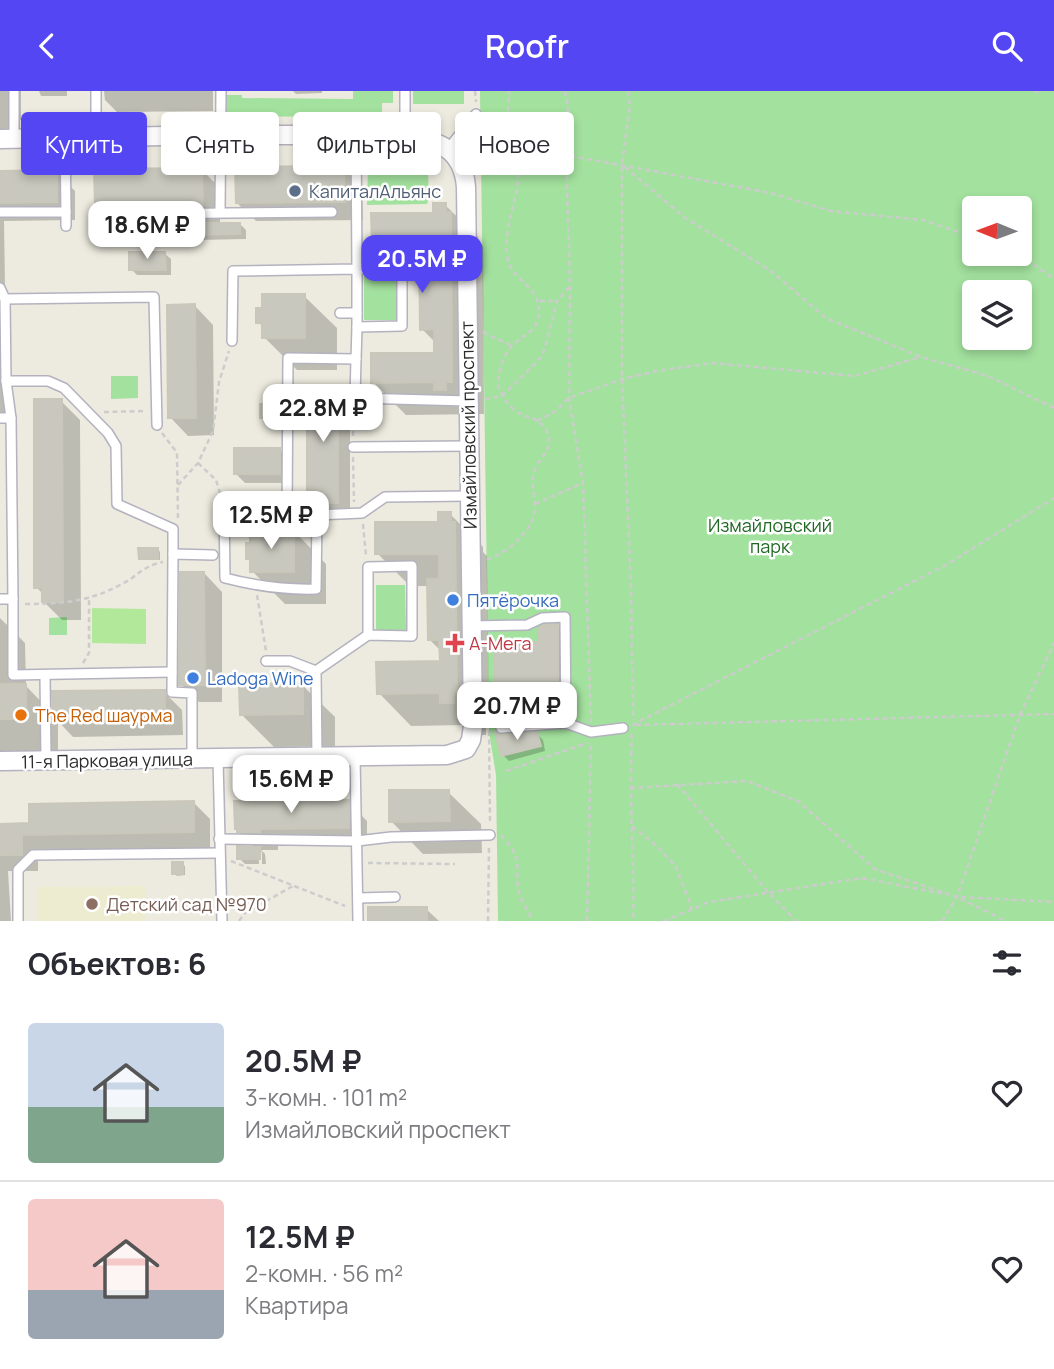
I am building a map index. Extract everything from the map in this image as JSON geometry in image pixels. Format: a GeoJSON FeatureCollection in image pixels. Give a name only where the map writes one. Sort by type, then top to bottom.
{"type":"FeatureCollection","features":[{"type":"Feature","properties":{"kind":"street"},"geometry":{"type":"LineString","coordinates":[[441,145],[448,149]]}},
{"type":"Feature","properties":{"kind":"street","name":"Измайловский проспект"},"geometry":{"type":"LineString","coordinates":[[448,149],[460,162],[466,187],[474,726],[466,749]]}},
{"type":"Feature","properties":{"kind":"street","name":"11-я Парковая улица"},"geometry":{"type":"LineString","coordinates":[[0,761],[447,755],[466,749]]}},
{"type":"Feature","properties":{"kind":"lane"},"geometry":{"type":"LineString","coordinates":[[7,139],[14,91]]}},
{"type":"Feature","properties":{"kind":"lane"},"geometry":{"type":"LineString","coordinates":[[96,91],[96,112]]}},
{"type":"Feature","properties":{"kind":"lane"},"geometry":{"type":"LineString","coordinates":[[221,91],[221,112]]}},
{"type":"Feature","properties":{"kind":"lane"},"geometry":{"type":"LineString","coordinates":[[405,91],[405,112]]}},
{"type":"Feature","properties":{"kind":"lane"},"geometry":{"type":"LineString","coordinates":[[448,149],[455,140]]}},
{"type":"Feature","properties":{"kind":"lane"},"geometry":{"type":"LineString","coordinates":[[66,175],[66,226]]}},
{"type":"Feature","properties":{"kind":"lane"},"geometry":{"type":"LineString","coordinates":[[220,175],[220,212]]}},
{"type":"Feature","properties":{"kind":"lane"},"geometry":{"type":"LineString","coordinates":[[356,175],[355,398],[468,401]]}},
{"type":"Feature","properties":{"kind":"lane"},"geometry":{"type":"LineString","coordinates":[[0,212],[66,212]]}},
{"type":"Feature","properties":{"kind":"lane"},"geometry":{"type":"LineString","coordinates":[[125,214],[332,212]]}},
{"type":"Feature","properties":{"kind":"lane"},"geometry":{"type":"LineString","coordinates":[[232,341],[233,271],[402,268],[402,326],[357,327]]}},
{"type":"Feature","properties":{"kind":"lane"},"geometry":{"type":"LineString","coordinates":[[0,288],[5,299],[6,381],[11,418],[13,675],[172,672]]}},
{"type":"Feature","properties":{"kind":"lane"},"geometry":{"type":"LineString","coordinates":[[5,299],[155,297],[157,425]]}},
{"type":"Feature","properties":{"kind":"lane"},"geometry":{"type":"LineString","coordinates":[[340,313],[357,313]]}},
{"type":"Feature","properties":{"kind":"lane"},"geometry":{"type":"LineString","coordinates":[[287,515],[289,358],[356,359]]}},
{"type":"Feature","properties":{"kind":"lane"},"geometry":{"type":"LineString","coordinates":[[6,381],[48,381],[64,388],[108,433],[116,446],[117,504],[173,529],[172,692],[192,693],[192,759]]}},
{"type":"Feature","properties":{"kind":"lane"},"geometry":{"type":"LineString","coordinates":[[0,418],[11,418]]}},
{"type":"Feature","properties":{"kind":"lane"},"geometry":{"type":"LineString","coordinates":[[353,447],[468,446]]}},
{"type":"Feature","properties":{"kind":"lane"},"geometry":{"type":"LineString","coordinates":[[317,515],[316,589],[288,590],[225,579],[224,504],[273,504],[287,515],[317,515],[362,513],[384,497],[469,496]]}},
{"type":"Feature","properties":{"kind":"lane"},"geometry":{"type":"LineString","coordinates":[[173,557],[213,555]]}},
{"type":"Feature","properties":{"kind":"lane"},"geometry":{"type":"LineString","coordinates":[[316,671],[368,635],[412,636],[412,566],[368,567],[368,635]]}},
{"type":"Feature","properties":{"kind":"lane"},"geometry":{"type":"LineString","coordinates":[[0,599],[13,602]]}},
{"type":"Feature","properties":{"kind":"lane"},"geometry":{"type":"LineString","coordinates":[[471,626],[527,625],[542,618],[565,617],[566,723]]}},
{"type":"Feature","properties":{"kind":"lane"},"geometry":{"type":"LineString","coordinates":[[266,661],[290,661],[316,671]]}},
{"type":"Feature","properties":{"kind":"lane"},"geometry":{"type":"LineString","coordinates":[[316,671],[317,757]]}},
{"type":"Feature","properties":{"kind":"lane"},"geometry":{"type":"LineString","coordinates":[[45,675],[46,761]]}},
{"type":"Feature","properties":{"kind":"lane"},"geometry":{"type":"LineString","coordinates":[[501,727],[566,723],[593,738],[623,728]]}},
{"type":"Feature","properties":{"kind":"lane"},"geometry":{"type":"LineString","coordinates":[[355,757],[358,916]]}},
{"type":"Feature","properties":{"kind":"lane"},"geometry":{"type":"LineString","coordinates":[[218,759],[222,921]]}},
{"type":"Feature","properties":{"kind":"lane"},"geometry":{"type":"LineString","coordinates":[[219,839],[358,841],[391,837],[490,835]]}},
{"type":"Feature","properties":{"kind":"lane"},"geometry":{"type":"LineString","coordinates":[[18,921],[18,870],[33,855],[219,855]]}},
{"type":"Feature","properties":{"kind":"lane"},"geometry":{"type":"LineString","coordinates":[[359,898],[395,897]]}},
{"type":"Feature","properties":{"kind":"path"},"geometry":{"type":"LineString","coordinates":[[508,112],[509,91]]}},
{"type":"Feature","properties":{"kind":"path"},"geometry":{"type":"LineString","coordinates":[[565,91],[568,112]]}},
{"type":"Feature","properties":{"kind":"path"},"geometry":{"type":"LineString","coordinates":[[628,91],[630,105],[622,165],[622,379],[631,588],[633,725],[630,788],[634,863],[633,921]]}},
{"type":"Feature","properties":{"kind":"path"},"geometry":{"type":"LineString","coordinates":[[1034,91],[1042,91]]}},
{"type":"Feature","properties":{"kind":"path"},"geometry":{"type":"LineString","coordinates":[[574,156],[771,193],[831,211],[923,219],[962,233]]}},
{"type":"Feature","properties":{"kind":"path"},"geometry":{"type":"LineString","coordinates":[[622,165],[684,217],[771,271],[826,318],[921,358],[988,376],[1054,408]]}},
{"type":"Feature","properties":{"kind":"path"},"geometry":{"type":"LineString","coordinates":[[470,567],[503,554],[524,534],[535,509],[533,475],[549,450],[549,438],[544,428],[537,421],[516,412],[502,396],[498,386],[500,365],[512,346],[533,330],[539,318],[538,301],[533,290],[517,276],[507,258],[508,232],[518,175]]}},
{"type":"Feature","properties":{"kind":"path"},"geometry":{"type":"LineString","coordinates":[[567,175],[570,285],[569,398],[583,483],[593,738],[587,921]]}},
{"type":"Feature","properties":{"kind":"path"},"geometry":{"type":"LineString","coordinates":[[1032,263],[1054,279]]}},
{"type":"Feature","properties":{"kind":"path"},"geometry":{"type":"LineString","coordinates":[[468,401],[502,396],[538,361],[544,351],[557,301],[570,285]]}},
{"type":"Feature","properties":{"kind":"path"},"geometry":{"type":"LineString","coordinates":[[538,301],[557,301]]}},
{"type":"Feature","properties":{"kind":"path"},"geometry":{"type":"LineString","coordinates":[[480,331],[512,346]]}},
{"type":"Feature","properties":{"kind":"path"},"geometry":{"type":"LineString","coordinates":[[178,485],[198,463],[213,431],[219,382],[232,341]]}},
{"type":"Feature","properties":{"kind":"path"},"geometry":{"type":"LineString","coordinates":[[537,421],[556,411],[569,398],[622,379],[657,371],[713,363],[854,376],[921,358]]}},
{"type":"Feature","properties":{"kind":"path"},"geometry":{"type":"LineString","coordinates":[[353,406],[353,501],[362,513],[368,567]]}},
{"type":"Feature","properties":{"kind":"path"},"geometry":{"type":"LineString","coordinates":[[87,412],[156,411]]}},
{"type":"Feature","properties":{"kind":"path"},"geometry":{"type":"LineString","coordinates":[[157,425],[177,453],[178,527]]}},
{"type":"Feature","properties":{"kind":"path"},"geometry":{"type":"LineString","coordinates":[[198,463],[216,480],[224,504]]}},
{"type":"Feature","properties":{"kind":"path"},"geometry":{"type":"LineString","coordinates":[[535,503],[583,483]]}},
{"type":"Feature","properties":{"kind":"path"},"geometry":{"type":"LineString","coordinates":[[633,725],[946,565],[1054,498]]}},
{"type":"Feature","properties":{"kind":"path"},"geometry":{"type":"LineString","coordinates":[[13,602],[66,604],[89,598],[122,585],[147,566],[173,557]]}},
{"type":"Feature","properties":{"kind":"path"},"geometry":{"type":"LineString","coordinates":[[256,586],[264,627],[266,661]]}},
{"type":"Feature","properties":{"kind":"path"},"geometry":{"type":"LineString","coordinates":[[77,674],[89,653],[89,598]]}},
{"type":"Feature","properties":{"kind":"path"},"geometry":{"type":"LineString","coordinates":[[942,921],[957,897],[1020,715],[1054,643]]}},
{"type":"Feature","properties":{"kind":"path"},"geometry":{"type":"LineString","coordinates":[[633,725],[1054,714]]}},
{"type":"Feature","properties":{"kind":"path"},"geometry":{"type":"LineString","coordinates":[[506,771],[593,738]]}},
{"type":"Feature","properties":{"kind":"path"},"geometry":{"type":"LineString","coordinates":[[630,788],[747,781],[798,801],[875,869],[957,897],[1006,921]]}},
{"type":"Feature","properties":{"kind":"path"},"geometry":{"type":"LineString","coordinates":[[677,784],[768,892],[796,921]]}},
{"type":"Feature","properties":{"kind":"path"},"geometry":{"type":"LineString","coordinates":[[632,826],[658,847],[676,867],[692,909]]}},
{"type":"Feature","properties":{"kind":"path"},"geometry":{"type":"LineString","coordinates":[[490,835],[501,834],[512,846],[518,859],[520,896],[531,915],[531,921]]}},
{"type":"Feature","properties":{"kind":"path"},"geometry":{"type":"LineString","coordinates":[[219,855],[358,916]]}},
{"type":"Feature","properties":{"kind":"path"},"geometry":{"type":"LineString","coordinates":[[358,863],[454,864]]}},
{"type":"Feature","properties":{"kind":"path"},"geometry":{"type":"LineString","coordinates":[[664,921],[709,902],[862,878],[957,897],[1054,902]]}},
{"type":"Feature","properties":{"kind":"path"},"geometry":{"type":"LineString","coordinates":[[239,921],[245,913],[293,886]]}},
{"type":"Feature","properties":{"kind":"shaded area","name":"Детский сад №970"},"geometry":{"type":"Polygon","coordinates":[[[146,886],[146,921],[38,921],[38,887],[146,886]]]}},
{"type":"Feature","properties":{"kind":"green space"},"geometry":{"type":"Polygon","coordinates":[[[353,91],[393,91],[393,103],[382,103],[382,112],[293,112],[293,117],[279,117],[279,112],[224,112],[225,95],[242,95],[242,98],[353,99],[353,91]]]}},
{"type":"Feature","properties":{"kind":"green space"},"geometry":{"type":"Polygon","coordinates":[[[413,91],[464,91],[464,104],[413,104],[413,91]]]}},
{"type":"Feature","properties":{"kind":"green space","name":"Измайловский парк"},"geometry":{"type":"Polygon","coordinates":[[[480,91],[1054,91],[1054,921],[498,921],[496,775],[489,732],[481,175],[574,175],[574,112],[480,112],[480,91]]]}},
{"type":"Feature","properties":{"kind":"green space"},"geometry":{"type":"Polygon","coordinates":[[[368,175],[428,175],[427,204],[367,205],[368,175]]]}},
{"type":"Feature","properties":{"kind":"green space"},"geometry":{"type":"Polygon","coordinates":[[[364,274],[397,274],[397,320],[364,320],[364,274]]]}},
{"type":"Feature","properties":{"kind":"green space"},"geometry":{"type":"Polygon","coordinates":[[[111,376],[138,376],[138,398],[111,399],[111,376]]]}},
{"type":"Feature","properties":{"kind":"green space"},"geometry":{"type":"Polygon","coordinates":[[[376,585],[405,585],[406,630],[376,631],[376,585]]]}},
{"type":"Feature","properties":{"kind":"green space"},"geometry":{"type":"Polygon","coordinates":[[[92,608],[146,609],[146,644],[92,643],[92,608]]]}},
{"type":"Feature","properties":{"kind":"green space"},"geometry":{"type":"Polygon","coordinates":[[[67,617],[67,635],[49,635],[49,618],[67,617]]]}},
{"type":"Feature","properties":{"kind":"building"},"geometry":{"type":"Polygon","coordinates":[[[293,166],[293,175],[344,175],[345,202],[236,203],[235,175],[279,175],[279,167],[293,166]]]}},
{"type":"Feature","properties":{"kind":"building"},"geometry":{"type":"Polygon","coordinates":[[[161,168],[161,175],[202,175],[203,206],[95,205],[94,175],[147,175],[147,169],[161,168]]]}},
{"type":"Feature","properties":{"kind":"building"},"geometry":{"type":"Polygon","coordinates":[[[0,171],[21,171],[21,175],[57,175],[57,202],[0,203],[0,171]]]}},
{"type":"Feature","properties":{"kind":"building"},"geometry":{"type":"Polygon","coordinates":[[[433,203],[446,203],[446,212],[451,212],[452,382],[446,382],[446,390],[434,390],[434,382],[371,383],[371,353],[434,353],[434,329],[420,330],[419,245],[372,245],[371,213],[433,213],[433,203]]]}},
{"type":"Feature","properties":{"kind":"building"},"geometry":{"type":"Polygon","coordinates":[[[189,220],[203,220],[203,223],[240,223],[240,234],[189,235],[189,220]]]}},
{"type":"Feature","properties":{"kind":"building"},"geometry":{"type":"Polygon","coordinates":[[[129,252],[165,252],[166,270],[129,270],[129,252]]]}},
{"type":"Feature","properties":{"kind":"building"},"geometry":{"type":"Polygon","coordinates":[[[262,294],[305,294],[305,338],[262,338],[262,323],[256,323],[256,308],[262,308],[262,294]]]}},
{"type":"Feature","properties":{"kind":"building"},"geometry":{"type":"Polygon","coordinates":[[[195,304],[196,418],[168,418],[167,305],[195,304]]]}},
{"type":"Feature","properties":{"kind":"building"},"geometry":{"type":"Polygon","coordinates":[[[338,385],[338,503],[307,503],[307,386],[338,385]]]}},
{"type":"Feature","properties":{"kind":"building"},"geometry":{"type":"Polygon","coordinates":[[[34,399],[62,399],[63,602],[42,602],[42,588],[34,588],[34,399]]]}},
{"type":"Feature","properties":{"kind":"building"},"geometry":{"type":"Polygon","coordinates":[[[260,404],[274,404],[274,418],[260,418],[260,404]]]}},
{"type":"Feature","properties":{"kind":"building"},"geometry":{"type":"Polygon","coordinates":[[[234,448],[280,448],[280,474],[234,474],[234,448]]]}},
{"type":"Feature","properties":{"kind":"building"},"geometry":{"type":"Polygon","coordinates":[[[438,512],[451,512],[451,522],[455,522],[457,693],[454,693],[454,703],[440,703],[440,693],[377,694],[376,662],[440,661],[439,640],[428,640],[427,579],[439,579],[439,554],[375,554],[375,522],[438,522],[438,512]]]}},
{"type":"Feature","properties":{"kind":"building"},"geometry":{"type":"Polygon","coordinates":[[[250,529],[294,530],[294,572],[250,572],[250,559],[246,559],[246,543],[250,543],[250,529]]]}},
{"type":"Feature","properties":{"kind":"building"},"geometry":{"type":"Polygon","coordinates":[[[138,548],[158,548],[158,559],[139,559],[138,548]]]}},
{"type":"Feature","properties":{"kind":"building"},"geometry":{"type":"Polygon","coordinates":[[[180,572],[204,572],[205,685],[179,685],[180,572]]]}},
{"type":"Feature","properties":{"kind":"building"},"geometry":{"type":"Polygon","coordinates":[[[558,624],[559,717],[500,721],[495,724],[495,642],[538,642],[538,628],[558,624]]]}},
{"type":"Feature","properties":{"kind":"building"},"geometry":{"type":"Polygon","coordinates":[[[303,683],[303,714],[240,715],[239,684],[303,683]]]}},
{"type":"Feature","properties":{"kind":"building"},"geometry":{"type":"Polygon","coordinates":[[[0,684],[26,684],[26,719],[0,719],[0,684]]]}},
{"type":"Feature","properties":{"kind":"building"},"geometry":{"type":"Polygon","coordinates":[[[165,690],[165,717],[53,719],[52,691],[165,690]]]}},
{"type":"Feature","properties":{"kind":"building"},"geometry":{"type":"Polygon","coordinates":[[[495,732],[502,735],[537,732],[541,746],[501,756],[495,732]]]}},
{"type":"Feature","properties":{"kind":"building"},"geometry":{"type":"Polygon","coordinates":[[[389,790],[449,790],[450,821],[389,822],[389,790]]]}},
{"type":"Feature","properties":{"kind":"building"},"geometry":{"type":"Polygon","coordinates":[[[349,800],[349,828],[260,829],[260,833],[237,832],[235,829],[234,801],[349,800]]]}},
{"type":"Feature","properties":{"kind":"building"},"geometry":{"type":"Polygon","coordinates":[[[194,801],[194,832],[22,835],[22,855],[0,855],[0,824],[29,823],[29,804],[194,801]]]}},
{"type":"Feature","properties":{"kind":"building"},"geometry":{"type":"Polygon","coordinates":[[[237,846],[260,847],[260,859],[237,859],[237,846]]]}},
{"type":"Feature","properties":{"kind":"building"},"geometry":{"type":"Polygon","coordinates":[[[172,862],[183,862],[183,874],[172,874],[172,862]]]}},
{"type":"Feature","properties":{"kind":"building"},"geometry":{"type":"Polygon","coordinates":[[[368,907],[427,907],[427,921],[368,921],[368,907]]]}},
{"type":"Feature","properties":{"kind":"place","name":"КапиталАльянс"},"geometry":{"type":"Point","coordinates":[295,191]}},
{"type":"Feature","properties":{"kind":"place","name":"Пятёрочка"},"geometry":{"type":"Point","coordinates":[453,600]}},
{"type":"Feature","properties":{"kind":"place","name":"А-Мега"},"geometry":{"type":"Point","coordinates":[455,643]}},
{"type":"Feature","properties":{"kind":"place","name":"Ladoga Wine"},"geometry":{"type":"Point","coordinates":[193,678]}},
{"type":"Feature","properties":{"kind":"place","name":"The Red шаурма"},"geometry":{"type":"Point","coordinates":[21,715]}},
{"type":"Feature","properties":{"kind":"place","name":"Детский сад №970"},"geometry":{"type":"Point","coordinates":[92,904]}}]}
